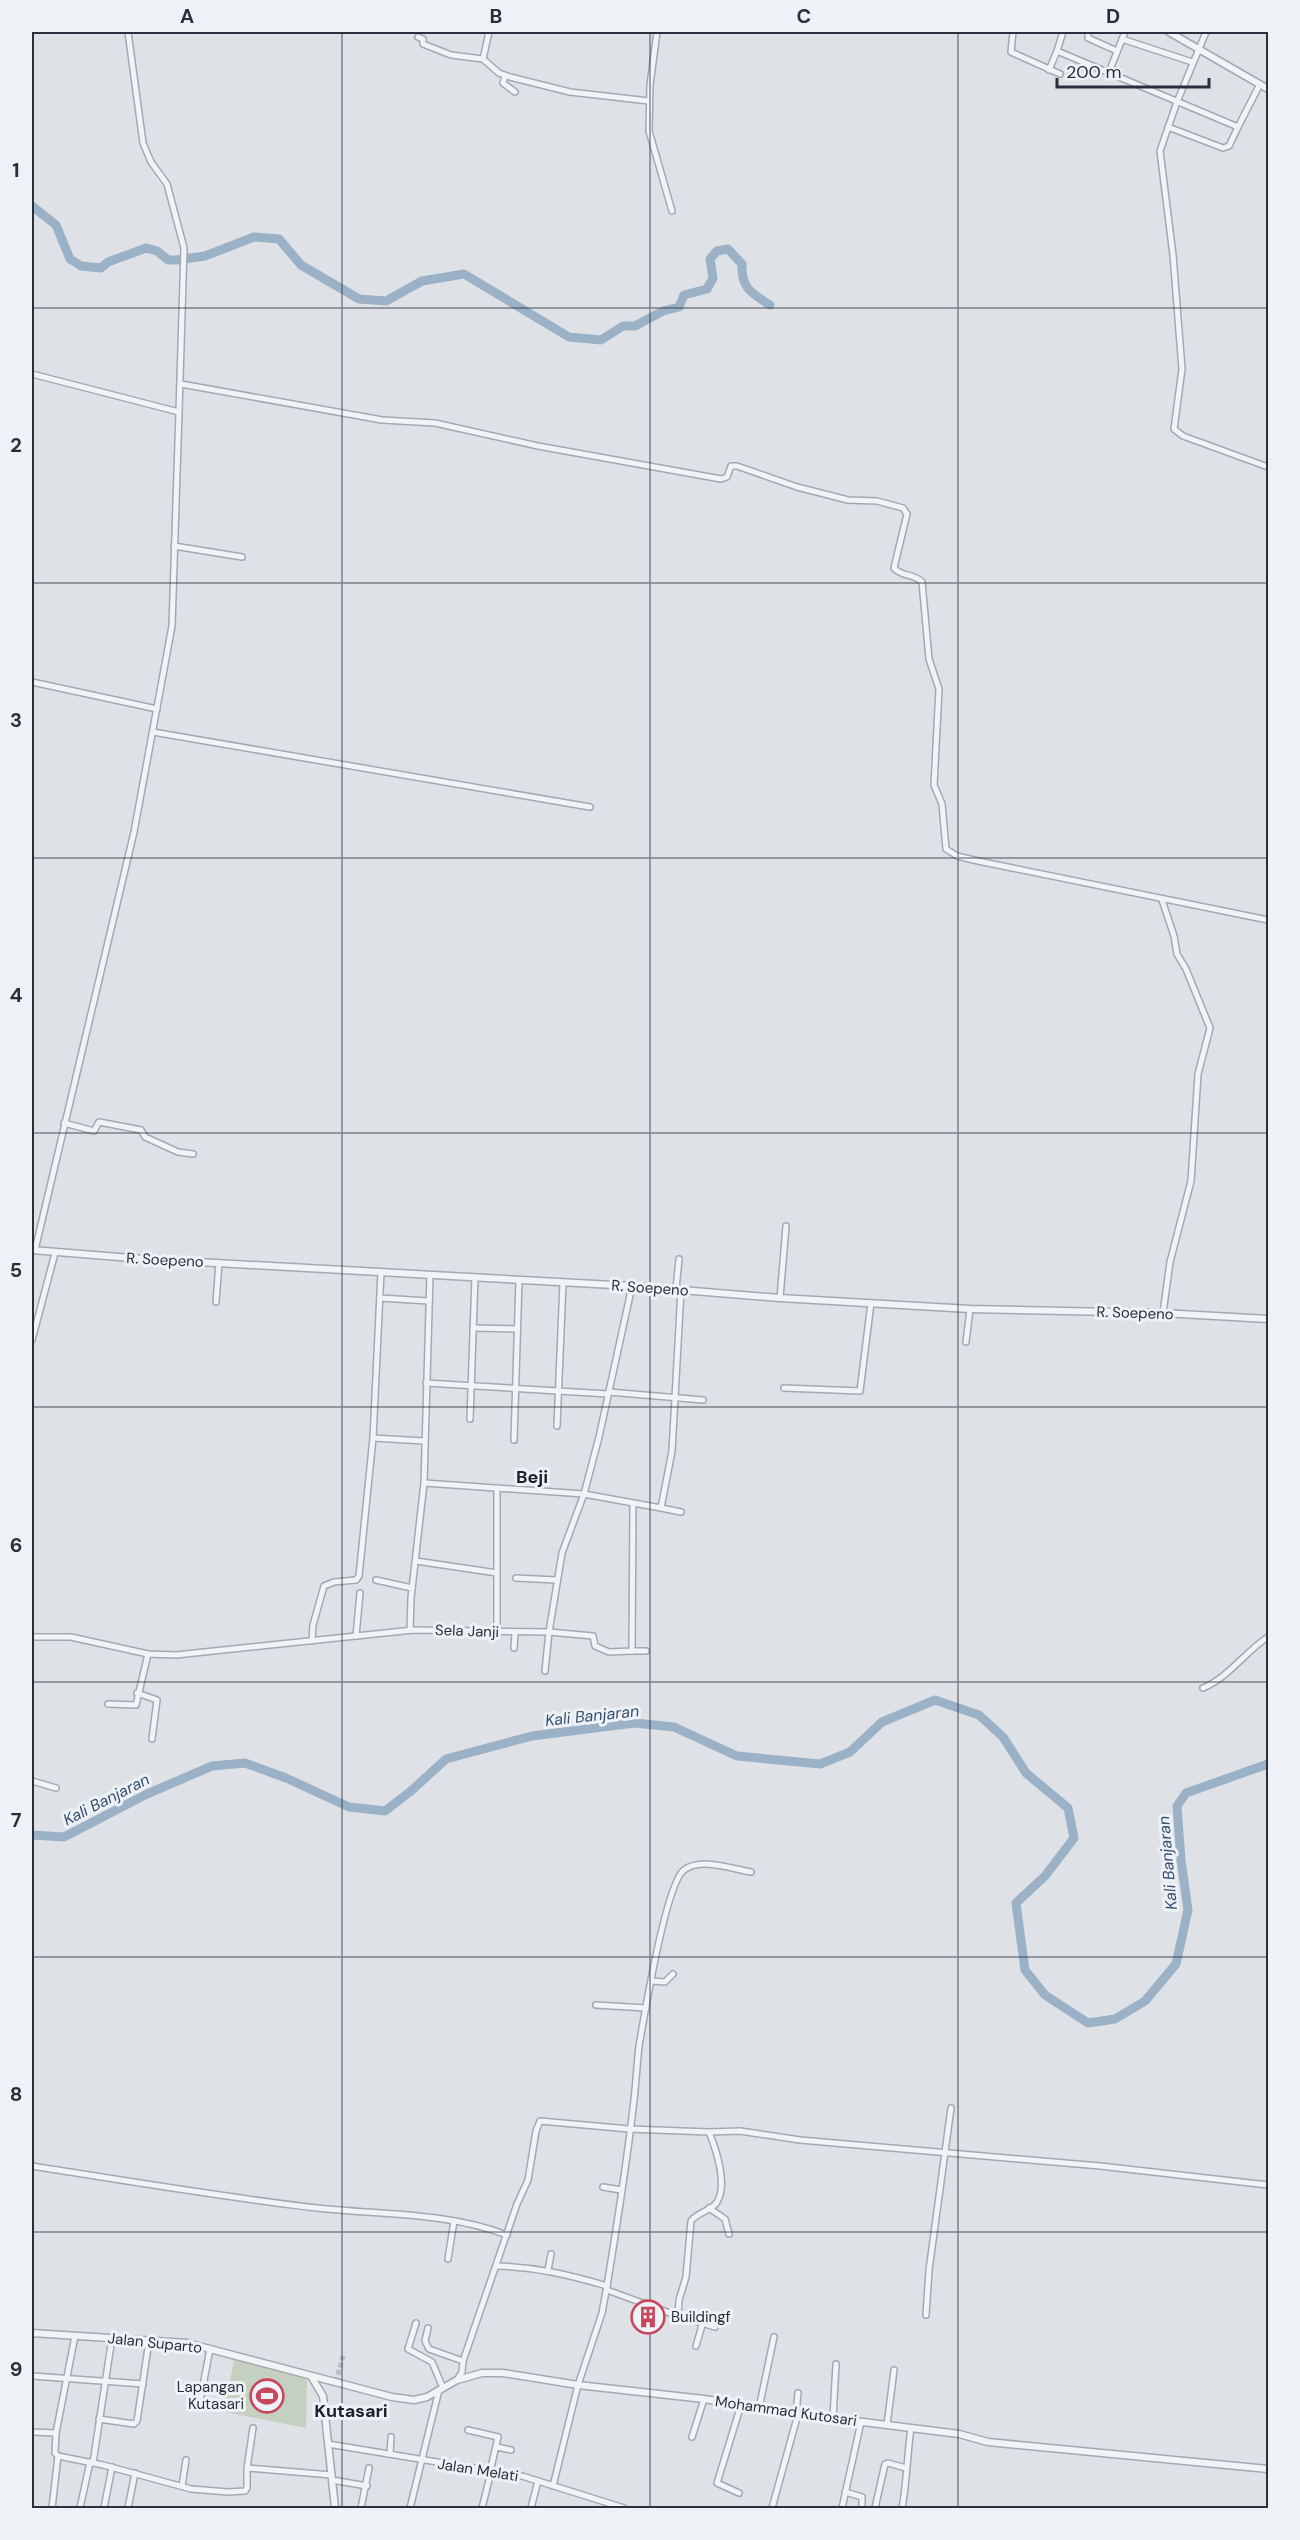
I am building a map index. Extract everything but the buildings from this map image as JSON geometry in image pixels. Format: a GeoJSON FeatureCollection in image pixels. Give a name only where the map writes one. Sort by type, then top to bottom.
{"type":"FeatureCollection","features":[{"type":"Feature","properties":{"kind":"street"},"geometry":{"type":"LineString","coordinates":[[33,1250],[119,901],[172,626],[184,248],[167,184],[151,162],[143,143],[128,32]]}},
{"type":"Feature","properties":{"kind":"street"},"geometry":{"type":"LineString","coordinates":[[483,60],[489,32]]}},
{"type":"Feature","properties":{"kind":"street"},"geometry":{"type":"LineString","coordinates":[[657,32],[649,101],[649,131],[672,210]]}},
{"type":"Feature","properties":{"kind":"street"},"geometry":{"type":"LineString","coordinates":[[1013,32],[1011,52],[1060,74]]}},
{"type":"Feature","properties":{"kind":"street"},"geometry":{"type":"LineString","coordinates":[[1049,70],[1063,32]]}},
{"type":"Feature","properties":{"kind":"street"},"geometry":{"type":"LineString","coordinates":[[1088,32],[1088,38],[1117,51]]}},
{"type":"Feature","properties":{"kind":"street"},"geometry":{"type":"LineString","coordinates":[[1109,72],[1125,32]]}},
{"type":"Feature","properties":{"kind":"street"},"geometry":{"type":"LineString","coordinates":[[1169,32],[1269,89]]}},
{"type":"Feature","properties":{"kind":"street"},"geometry":{"type":"LineString","coordinates":[[1206,32],[1177,102],[1161,146],[1160,158],[1173,255],[1182,369],[1174,429],[1183,436],[1269,467]]}},
{"type":"Feature","properties":{"kind":"street"},"geometry":{"type":"LineString","coordinates":[[418,37],[423,39],[423,44],[442,53],[483,60],[505,76],[570,92],[649,101]]}},
{"type":"Feature","properties":{"kind":"street"},"geometry":{"type":"LineString","coordinates":[[1122,39],[1192,62]]}},
{"type":"Feature","properties":{"kind":"street"},"geometry":{"type":"LineString","coordinates":[[1057,51],[1238,127]]}},
{"type":"Feature","properties":{"kind":"street"},"geometry":{"type":"LineString","coordinates":[[505,76],[504,83],[515,92]]}},
{"type":"Feature","properties":{"kind":"street"},"geometry":{"type":"LineString","coordinates":[[1168,127],[1223,148],[1229,146],[1260,84]]}},
{"type":"Feature","properties":{"kind":"street"},"geometry":{"type":"LineString","coordinates":[[32,374],[179,411]]}},
{"type":"Feature","properties":{"kind":"street"},"geometry":{"type":"LineString","coordinates":[[180,384],[382,420],[435,423],[538,446],[721,478],[728,477],[731,466],[737,466],[797,487],[848,500],[877,501],[903,508],[907,514],[894,568],[896,572],[913,575],[922,582],[929,659],[939,689],[934,785],[942,804],[946,849],[957,856],[978,861],[1269,920]]}},
{"type":"Feature","properties":{"kind":"street"},"geometry":{"type":"LineString","coordinates":[[174,546],[242,556]]}},
{"type":"Feature","properties":{"kind":"street"},"geometry":{"type":"LineString","coordinates":[[32,682],[157,709]]}},
{"type":"Feature","properties":{"kind":"street"},"geometry":{"type":"LineString","coordinates":[[153,732],[590,807]]}},
{"type":"Feature","properties":{"kind":"street"},"geometry":{"type":"LineString","coordinates":[[1162,900],[1174,936],[1177,954],[1186,969],[1210,1028],[1198,1074],[1191,1181],[1170,1262],[1163,1312]]}},
{"type":"Feature","properties":{"kind":"street"},"geometry":{"type":"LineString","coordinates":[[64,1123],[94,1131],[99,1122],[141,1130],[145,1137],[180,1153],[193,1154]]}},
{"type":"Feature","properties":{"kind":"street"},"geometry":{"type":"LineString","coordinates":[[780,1298],[786,1226]]}},
{"type":"Feature","properties":{"kind":"street","name":"R. Soepeno"},"geometry":{"type":"LineString","coordinates":[[33,1250],[970,1309],[1163,1312],[1269,1319]]}},
{"type":"Feature","properties":{"kind":"street"},"geometry":{"type":"LineString","coordinates":[[32,1340],[55,1253]]}},
{"type":"Feature","properties":{"kind":"street"},"geometry":{"type":"LineString","coordinates":[[661,1508],[672,1451],[679,1259]]}},
{"type":"Feature","properties":{"kind":"street"},"geometry":{"type":"LineString","coordinates":[[216,1302],[219,1263]]}},
{"type":"Feature","properties":{"kind":"street"},"geometry":{"type":"LineString","coordinates":[[312,1641],[313,1625],[324,1586],[334,1582],[356,1580],[359,1576],[373,1438],[381,1272]]}},
{"type":"Feature","properties":{"kind":"street"},"geometry":{"type":"LineString","coordinates":[[410,1630],[423,1483],[430,1275]]}},
{"type":"Feature","properties":{"kind":"street"},"geometry":{"type":"LineString","coordinates":[[470,1419],[475,1277]]}},
{"type":"Feature","properties":{"kind":"street"},"geometry":{"type":"LineString","coordinates":[[514,1440],[519,1280]]}},
{"type":"Feature","properties":{"kind":"street"},"geometry":{"type":"LineString","coordinates":[[557,1426],[563,1283]]}},
{"type":"Feature","properties":{"kind":"street"},"geometry":{"type":"LineString","coordinates":[[545,1671],[556,1580],[562,1553],[584,1494],[632,1286]]}},
{"type":"Feature","properties":{"kind":"street"},"geometry":{"type":"LineString","coordinates":[[380,1298],[429,1301]]}},
{"type":"Feature","properties":{"kind":"street"},"geometry":{"type":"LineString","coordinates":[[784,1388],[860,1391],[871,1303]]}},
{"type":"Feature","properties":{"kind":"street"},"geometry":{"type":"LineString","coordinates":[[966,1342],[970,1309]]}},
{"type":"Feature","properties":{"kind":"street"},"geometry":{"type":"LineString","coordinates":[[473,1328],[517,1329]]}},
{"type":"Feature","properties":{"kind":"street"},"geometry":{"type":"LineString","coordinates":[[426,1383],[703,1400]]}},
{"type":"Feature","properties":{"kind":"street"},"geometry":{"type":"LineString","coordinates":[[373,1438],[424,1441]]}},
{"type":"Feature","properties":{"kind":"street"},"geometry":{"type":"LineString","coordinates":[[423,1483],[584,1494],[681,1512]]}},
{"type":"Feature","properties":{"kind":"street"},"geometry":{"type":"LineString","coordinates":[[497,1488],[497,1631]]}},
{"type":"Feature","properties":{"kind":"street"},"geometry":{"type":"LineString","coordinates":[[633,1504],[632,1651],[646,1651]]}},
{"type":"Feature","properties":{"kind":"street"},"geometry":{"type":"LineString","coordinates":[[416,1561],[497,1573]]}},
{"type":"Feature","properties":{"kind":"street"},"geometry":{"type":"LineString","coordinates":[[516,1578],[556,1580]]}},
{"type":"Feature","properties":{"kind":"street"},"geometry":{"type":"LineString","coordinates":[[376,1580],[412,1587]]}},
{"type":"Feature","properties":{"kind":"street"},"geometry":{"type":"LineString","coordinates":[[356,1636],[360,1593]]}},
{"type":"Feature","properties":{"kind":"street","name":"Sela Janji"},"geometry":{"type":"LineString","coordinates":[[32,1637],[76,1638],[148,1654],[197,1655],[410,1630],[549,1632],[593,1636],[595,1646],[605,1651],[632,1651]]}},
{"type":"Feature","properties":{"kind":"street"},"geometry":{"type":"LineString","coordinates":[[514,1648],[515,1633]]}},
{"type":"Feature","properties":{"kind":"street"},"geometry":{"type":"LineString","coordinates":[[1203,1688],[1212,1684],[1248,1651],[1269,1637]]}},
{"type":"Feature","properties":{"kind":"street"},"geometry":{"type":"LineString","coordinates":[[108,1704],[136,1705],[148,1654]]}},
{"type":"Feature","properties":{"kind":"street"},"geometry":{"type":"LineString","coordinates":[[137,1693],[157,1700],[152,1739]]}},
{"type":"Feature","properties":{"kind":"street"},"geometry":{"type":"LineString","coordinates":[[32,1781],[56,1788]]}},
{"type":"Feature","properties":{"kind":"street"},"geometry":{"type":"LineString","coordinates":[[553,2486],[578,2385],[600,2321],[607,2288],[646,2008],[667,1912],[679,1875],[696,1864],[751,1872]]}},
{"type":"Feature","properties":{"kind":"street"},"geometry":{"type":"LineString","coordinates":[[652,1981],[665,1982],[673,1974]]}},
{"type":"Feature","properties":{"kind":"street"},"geometry":{"type":"LineString","coordinates":[[596,2005],[646,2008]]}},
{"type":"Feature","properties":{"kind":"street"},"geometry":{"type":"LineString","coordinates":[[926,2315],[928,2270],[951,2108]]}},
{"type":"Feature","properties":{"kind":"street"},"geometry":{"type":"LineString","coordinates":[[457,2380],[462,2372],[463,2361],[528,2180],[538,2123],[549,2121],[629,2129],[740,2131],[800,2140],[1069,2163],[1269,2185]]}},
{"type":"Feature","properties":{"kind":"street"},"geometry":{"type":"LineString","coordinates":[[678,2316],[679,2300],[685,2281],[691,2221],[717,2203],[722,2190],[718,2156],[709,2132]]}},
{"type":"Feature","properties":{"kind":"street"},"geometry":{"type":"LineString","coordinates":[[32,2166],[268,2202],[454,2221],[507,2235]]}},
{"type":"Feature","properties":{"kind":"street"},"geometry":{"type":"LineString","coordinates":[[603,2187],[621,2190]]}},
{"type":"Feature","properties":{"kind":"street"},"geometry":{"type":"LineString","coordinates":[[709,2208],[725,2219],[729,2234]]}},
{"type":"Feature","properties":{"kind":"street"},"geometry":{"type":"LineString","coordinates":[[448,2259],[454,2221]]}},
{"type":"Feature","properties":{"kind":"street"},"geometry":{"type":"LineString","coordinates":[[548,2270],[551,2254]]}},
{"type":"Feature","properties":{"kind":"street"},"geometry":{"type":"LineString","coordinates":[[497,2266],[548,2270],[607,2288],[678,2316],[715,2327]]}},
{"type":"Feature","properties":{"kind":"street"},"geometry":{"type":"LineString","coordinates":[[696,2346],[703,2322]]}},
{"type":"Feature","properties":{"kind":"street"},"geometry":{"type":"LineString","coordinates":[[410,2508],[441,2389],[432,2362],[408,2350],[416,2323]]}},
{"type":"Feature","properties":{"kind":"street"},"geometry":{"type":"LineString","coordinates":[[428,2328],[425,2338],[429,2349],[463,2361]]}},
{"type":"Feature","properties":{"kind":"street","name":"Jalan Suparto"},"geometry":{"type":"LineString","coordinates":[[32,2333],[187,2343],[310,2376]]}},
{"type":"Feature","properties":{"kind":"street"},"geometry":{"type":"LineString","coordinates":[[52,2508],[58,2456],[55,2453],[56,2433],[75,2336]]}},
{"type":"Feature","properties":{"kind":"street"},"geometry":{"type":"LineString","coordinates":[[759,2408],[774,2337]]}},
{"type":"Feature","properties":{"kind":"street"},"geometry":{"type":"LineString","coordinates":[[80,2508],[92,2463],[112,2338]]}},
{"type":"Feature","properties":{"kind":"street"},"geometry":{"type":"LineString","coordinates":[[99,2419],[136,2423],[149,2341]]}},
{"type":"Feature","properties":{"kind":"street"},"geometry":{"type":"LineString","coordinates":[[201,2396],[210,2349]]}},
{"type":"Feature","properties":{"kind":"street"},"geometry":{"type":"LineString","coordinates":[[833,2418],[836,2364]]}},
{"type":"Feature","properties":{"kind":"street"},"geometry":{"type":"LineString","coordinates":[[887,2425],[894,2370]]}},
{"type":"Feature","properties":{"kind":"street","name":"Mohammad Kutosari"},"geometry":{"type":"LineString","coordinates":[[310,2376],[392,2397],[414,2400],[427,2397],[457,2380],[482,2373],[503,2373],[578,2385],[704,2399],[797,2414],[959,2434],[988,2442],[1269,2469]]}},
{"type":"Feature","properties":{"kind":"street"},"geometry":{"type":"LineString","coordinates":[[32,2376],[143,2384]]}},
{"type":"Feature","properties":{"kind":"street"},"geometry":{"type":"LineString","coordinates":[[310,2376],[323,2396],[335,2508]]}},
{"type":"Feature","properties":{"kind":"street"},"geometry":{"type":"LineString","coordinates":[[323,2396],[328,2385],[336,2382]]}},
{"type":"Feature","properties":{"kind":"street"},"geometry":{"type":"LineString","coordinates":[[771,2508],[797,2414],[798,2393]]}},
{"type":"Feature","properties":{"kind":"street"},"geometry":{"type":"LineString","coordinates":[[692,2437],[704,2399]]}},
{"type":"Feature","properties":{"kind":"street"},"geometry":{"type":"LineString","coordinates":[[739,2493],[717,2483],[741,2405]]}},
{"type":"Feature","properties":{"kind":"street"},"geometry":{"type":"LineString","coordinates":[[842,2508],[861,2422]]}},
{"type":"Feature","properties":{"kind":"street"},"geometry":{"type":"LineString","coordinates":[[58,2456],[112,2467],[208,2492],[244,2491],[247,2488],[247,2468],[253,2428]]}},
{"type":"Feature","properties":{"kind":"street"},"geometry":{"type":"LineString","coordinates":[[902,2508],[907,2481],[906,2468],[911,2428]]}},
{"type":"Feature","properties":{"kind":"street"},"geometry":{"type":"LineString","coordinates":[[468,2430],[497,2436],[497,2447],[482,2508]]}},
{"type":"Feature","properties":{"kind":"street"},"geometry":{"type":"LineString","coordinates":[[32,2432],[56,2433]]}},
{"type":"Feature","properties":{"kind":"street"},"geometry":{"type":"LineString","coordinates":[[390,2454],[391,2437]]}},
{"type":"Feature","properties":{"kind":"street","name":"Jalan Melati"},"geometry":{"type":"LineString","coordinates":[[328,2444],[522,2476],[624,2508]]}},
{"type":"Feature","properties":{"kind":"street"},"geometry":{"type":"LineString","coordinates":[[497,2447],[511,2450]]}},
{"type":"Feature","properties":{"kind":"street"},"geometry":{"type":"LineString","coordinates":[[182,2486],[186,2460]]}},
{"type":"Feature","properties":{"kind":"street"},"geometry":{"type":"LineString","coordinates":[[876,2508],[885,2464],[906,2468]]}},
{"type":"Feature","properties":{"kind":"street"},"geometry":{"type":"LineString","coordinates":[[104,2508],[112,2467]]}},
{"type":"Feature","properties":{"kind":"street"},"geometry":{"type":"LineString","coordinates":[[247,2468],[332,2477],[367,2486]]}},
{"type":"Feature","properties":{"kind":"street"},"geometry":{"type":"LineString","coordinates":[[361,2508],[369,2468]]}},
{"type":"Feature","properties":{"kind":"street"},"geometry":{"type":"LineString","coordinates":[[128,2508],[135,2474]]}},
{"type":"Feature","properties":{"kind":"street"},"geometry":{"type":"LineString","coordinates":[[531,2508],[538,2481]]}},
{"type":"Feature","properties":{"kind":"street"},"geometry":{"type":"LineString","coordinates":[[845,2492],[862,2497],[862,2508]]}},
{"type":"Feature","properties":{"kind":"green space","name":"Lapangan Kutasari"},"geometry":{"type":"Polygon","coordinates":[[[234,2358],[307,2379],[306,2428],[225,2412],[234,2358]]]}},
{"type":"Feature","properties":{"kind":"waterway"},"geometry":{"type":"LineString","coordinates":[[32,206],[56,225],[70,259],[81,266],[101,268],[108,262],[146,248],[157,251],[168,260],[176,260],[205,256],[254,237],[279,239],[301,265],[359,299],[386,301],[422,281],[464,274],[569,337],[601,340],[623,326],[635,326],[663,311],[679,307],[684,295],[707,289],[713,278],[710,259],[717,251],[728,249],[742,264],[745,284],[757,297],[770,305]]}},
{"type":"Feature","properties":{"kind":"waterway","name":"Kali Banjaran"},"geometry":{"type":"LineString","coordinates":[[32,1835],[64,1837],[147,1794],[212,1766],[245,1763],[286,1778],[349,1807],[385,1811],[446,1759],[532,1736],[634,1723],[674,1727],[737,1756],[820,1764],[850,1752],[882,1722],[935,1700],[979,1715],[1003,1737],[1026,1773],[1068,1808],[1074,1838],[1045,1876],[1016,1903],[1025,1970],[1045,1995],[1088,2023],[1115,2019],[1145,2001],[1176,1964],[1188,1910],[1177,1806],[1186,1793],[1268,1764]]}},
{"type":"Feature","properties":{"kind":"tunnel"},"geometry":{"type":"LineString","coordinates":[[336,2382],[344,2353]]}},
{"type":"Feature","properties":{"kind":"place","name":"Buildingf"},"geometry":{"type":"Point","coordinates":[648,2317]}},
{"type":"Feature","properties":{"kind":"place","name":"Lapangan Kutasari"},"geometry":{"type":"Point","coordinates":[267,2396]}},
{"type":"Feature","properties":{"kind":"district","name":"Beji"},"geometry":{"type":"Point","coordinates":[532,1477]}},
{"type":"Feature","properties":{"kind":"district","name":"Kutasari"},"geometry":{"type":"Point","coordinates":[351,2411]}}]}
